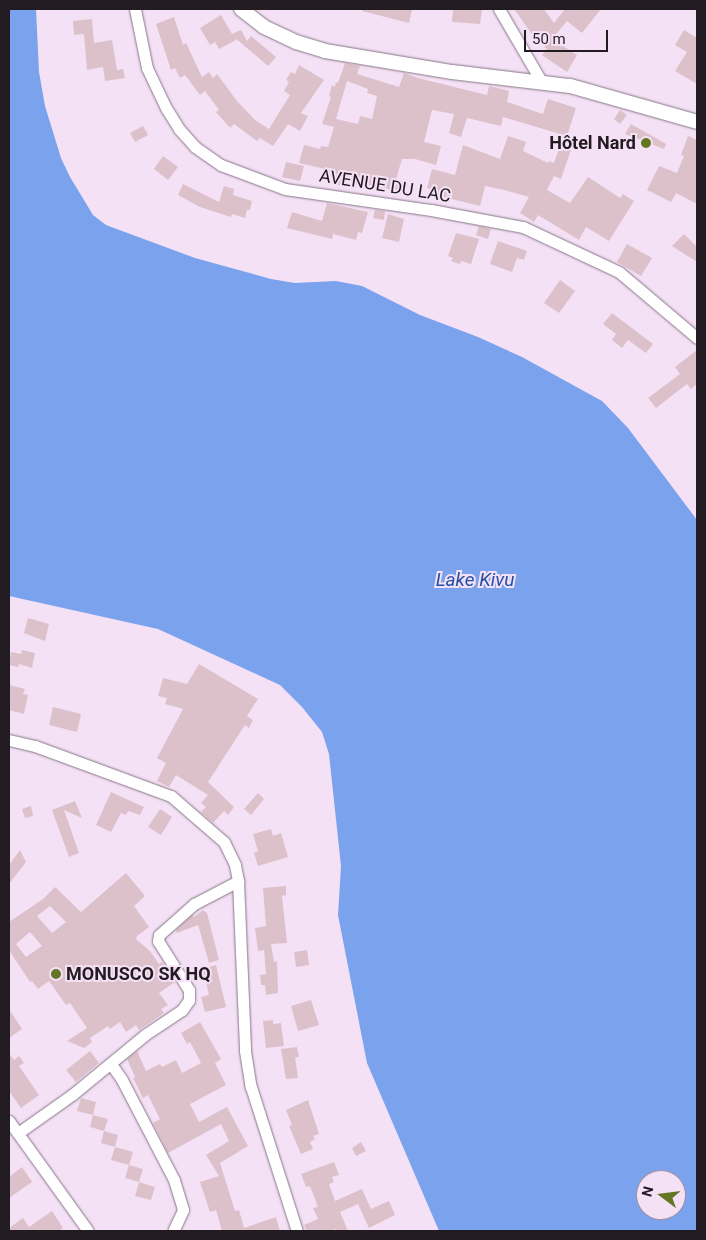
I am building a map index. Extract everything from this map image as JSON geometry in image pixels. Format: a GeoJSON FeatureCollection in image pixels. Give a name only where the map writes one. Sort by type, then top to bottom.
{"type":"FeatureCollection","features":[{"type":"Feature","properties":{"kind":"main road"},"geometry":{"type":"LineString","coordinates":[[241,9],[264,27],[296,42],[325,51],[452,72],[541,81],[570,86],[697,122]]}},
{"type":"Feature","properties":{"kind":"street","name":"AVENUE DU LAC"},"geometry":{"type":"LineString","coordinates":[[135,9],[147,68],[166,108],[179,130],[195,147],[221,165],[286,189],[441,212],[523,227],[619,272],[697,338]]}},
{"type":"Feature","properties":{"kind":"street"},"geometry":{"type":"LineString","coordinates":[[499,9],[541,81]]}},
{"type":"Feature","properties":{"kind":"street"},"geometry":{"type":"LineString","coordinates":[[9,740],[35,746],[171,796],[224,842],[235,865],[238,880],[245,1051],[251,1087],[297,1231]]}},
{"type":"Feature","properties":{"kind":"street"},"geometry":{"type":"LineString","coordinates":[[18,1132],[111,1064],[146,1034],[182,1010],[190,1000],[189,990],[158,941],[159,935],[194,904],[238,880]]}},
{"type":"Feature","properties":{"kind":"street"},"geometry":{"type":"LineString","coordinates":[[111,1064],[122,1080],[174,1180],[183,1210],[173,1231]]}},
{"type":"Feature","properties":{"kind":"street"},"geometry":{"type":"LineString","coordinates":[[9,1121],[88,1231]]}},
{"type":"Feature","properties":{"kind":"water","name":"Lake Kivu"},"geometry":{"type":"Polygon","coordinates":[[[9,9],[36,9],[39,72],[45,106],[61,158],[93,215],[106,225],[195,258],[271,279],[295,283],[336,281],[362,286],[420,315],[478,337],[522,357],[602,401],[628,428],[697,520],[697,1231],[439,1231],[367,1063],[338,915],[341,866],[329,754],[322,732],[302,707],[280,685],[158,629],[9,596],[9,9]]]}},
{"type":"Feature","properties":{"kind":"building"},"geometry":{"type":"Polygon","coordinates":[[[363,9],[412,9],[409,23],[362,11],[363,9]]]}},
{"type":"Feature","properties":{"kind":"building"},"geometry":{"type":"Polygon","coordinates":[[[453,9],[482,9],[480,24],[452,22],[453,9]]]}},
{"type":"Feature","properties":{"kind":"building"},"geometry":{"type":"Polygon","coordinates":[[[514,9],[544,9],[554,23],[565,9],[601,9],[582,33],[567,21],[552,39],[577,55],[567,72],[542,55],[547,49],[534,37],[514,9]]]}},
{"type":"Feature","properties":{"kind":"building"},"geometry":{"type":"Polygon","coordinates":[[[221,15],[232,34],[241,30],[247,41],[251,36],[276,57],[268,66],[235,38],[236,40],[219,49],[215,42],[210,45],[200,28],[221,15]]]}},
{"type":"Feature","properties":{"kind":"building"},"geometry":{"type":"Polygon","coordinates":[[[174,17],[183,45],[186,43],[202,77],[209,72],[213,78],[217,74],[237,101],[255,120],[269,129],[290,95],[284,91],[289,82],[286,80],[291,72],[295,74],[299,65],[324,80],[301,113],[308,116],[300,131],[288,124],[273,146],[260,138],[257,141],[234,124],[230,128],[216,112],[219,110],[205,91],[200,95],[185,75],[180,78],[175,68],[171,70],[156,24],[174,17]]]}},
{"type":"Feature","properties":{"kind":"building"},"geometry":{"type":"Polygon","coordinates":[[[92,19],[94,43],[112,40],[117,70],[123,69],[125,78],[105,81],[103,67],[87,70],[84,34],[74,35],[73,21],[92,19]]]}},
{"type":"Feature","properties":{"kind":"building"},"geometry":{"type":"Polygon","coordinates":[[[684,30],[697,38],[697,84],[675,71],[687,52],[675,45],[684,30]]]}},
{"type":"Feature","properties":{"kind":"building"},"geometry":{"type":"Polygon","coordinates":[[[345,63],[360,66],[357,74],[399,87],[404,73],[487,95],[489,86],[509,91],[507,102],[543,114],[548,99],[576,108],[567,136],[503,117],[501,126],[467,118],[461,137],[449,133],[454,114],[432,110],[424,142],[441,146],[436,165],[415,159],[402,159],[396,179],[408,183],[405,195],[388,189],[347,180],[346,187],[331,183],[334,171],[299,163],[304,145],[320,149],[321,146],[328,147],[334,127],[322,124],[331,97],[329,96],[332,85],[335,87],[336,82],[338,83],[345,63]],[[347,81],[336,119],[358,124],[360,116],[372,119],[377,96],[367,93],[368,89],[347,81]]]}},
{"type":"Feature","properties":{"kind":"building"},"geometry":{"type":"Polygon","coordinates":[[[620,110],[627,115],[620,124],[614,119],[620,110]]]}},
{"type":"Feature","properties":{"kind":"building"},"geometry":{"type":"Polygon","coordinates":[[[631,124],[666,144],[664,149],[625,134],[631,124]]]}},
{"type":"Feature","properties":{"kind":"building"},"geometry":{"type":"Polygon","coordinates":[[[143,126],[148,135],[135,142],[130,133],[143,126]]]}},
{"type":"Feature","properties":{"kind":"building"},"geometry":{"type":"Polygon","coordinates":[[[508,136],[526,142],[523,151],[548,163],[549,161],[554,163],[563,137],[574,141],[561,179],[554,176],[547,190],[570,203],[588,177],[620,198],[623,194],[634,201],[609,241],[586,227],[579,240],[538,215],[534,222],[520,213],[529,197],[485,186],[480,206],[435,195],[436,191],[427,188],[432,169],[455,175],[463,145],[500,159],[508,136]]]}},
{"type":"Feature","properties":{"kind":"building"},"geometry":{"type":"Polygon","coordinates":[[[688,136],[697,140],[697,204],[676,193],[671,202],[647,190],[659,166],[677,173],[684,156],[681,155],[688,136]]]}},
{"type":"Feature","properties":{"kind":"building"},"geometry":{"type":"Polygon","coordinates":[[[163,156],[178,167],[168,180],[154,169],[163,156]]]}},
{"type":"Feature","properties":{"kind":"building"},"geometry":{"type":"Polygon","coordinates":[[[286,162],[304,166],[300,181],[282,177],[286,162]]]}},
{"type":"Feature","properties":{"kind":"building"},"geometry":{"type":"Polygon","coordinates":[[[183,184],[219,202],[224,186],[234,189],[233,195],[252,201],[250,210],[247,210],[245,218],[232,214],[231,217],[200,207],[178,195],[183,184]]]}},
{"type":"Feature","properties":{"kind":"building"},"geometry":{"type":"Polygon","coordinates":[[[327,203],[368,212],[362,233],[358,232],[356,240],[333,234],[332,239],[287,228],[292,212],[322,221],[327,203]]]}},
{"type":"Feature","properties":{"kind":"building"},"geometry":{"type":"Polygon","coordinates":[[[375,210],[385,211],[384,220],[373,218],[375,210]]]}},
{"type":"Feature","properties":{"kind":"building"},"geometry":{"type":"Polygon","coordinates":[[[388,214],[404,219],[399,242],[382,238],[388,214]]]}},
{"type":"Feature","properties":{"kind":"building"},"geometry":{"type":"Polygon","coordinates":[[[479,226],[491,229],[488,239],[476,235],[479,226]]]}},
{"type":"Feature","properties":{"kind":"building"},"geometry":{"type":"Polygon","coordinates":[[[456,233],[479,239],[471,264],[461,261],[460,264],[451,261],[453,258],[448,256],[456,233]]]}},
{"type":"Feature","properties":{"kind":"building"},"geometry":{"type":"Polygon","coordinates":[[[684,234],[697,247],[697,262],[672,246],[684,234]]]}},
{"type":"Feature","properties":{"kind":"building"},"geometry":{"type":"Polygon","coordinates":[[[498,241],[527,251],[524,260],[517,258],[512,272],[490,264],[498,241]]]}},
{"type":"Feature","properties":{"kind":"building"},"geometry":{"type":"Polygon","coordinates":[[[627,244],[652,258],[641,276],[617,262],[627,244]]]}},
{"type":"Feature","properties":{"kind":"building"},"geometry":{"type":"Polygon","coordinates":[[[560,280],[575,291],[559,313],[544,303],[560,280]]]}},
{"type":"Feature","properties":{"kind":"building"},"geometry":{"type":"Polygon","coordinates":[[[612,313],[653,344],[646,353],[628,340],[622,348],[612,340],[616,334],[603,324],[612,313]]]}},
{"type":"Feature","properties":{"kind":"building"},"geometry":{"type":"Polygon","coordinates":[[[697,350],[697,384],[691,389],[687,384],[656,408],[648,398],[680,374],[675,367],[697,350]]]}},
{"type":"Feature","properties":{"kind":"building"},"geometry":{"type":"Polygon","coordinates":[[[28,618],[49,624],[45,641],[24,633],[28,618]]]}},
{"type":"Feature","properties":{"kind":"building"},"geometry":{"type":"Polygon","coordinates":[[[22,650],[35,653],[32,668],[19,664],[18,667],[9,665],[11,652],[21,654],[22,650]]]}},
{"type":"Feature","properties":{"kind":"building"},"geometry":{"type":"Polygon","coordinates":[[[199,664],[258,699],[247,716],[253,720],[249,728],[245,725],[208,782],[234,807],[228,815],[224,811],[213,823],[201,812],[206,807],[201,803],[208,795],[176,775],[169,787],[157,781],[166,763],[157,758],[183,709],[165,704],[167,698],[158,696],[163,678],[187,684],[199,664]]]}},
{"type":"Feature","properties":{"kind":"building"},"geometry":{"type":"Polygon","coordinates":[[[9,685],[25,689],[23,694],[28,695],[24,714],[9,710],[9,685]]]}},
{"type":"Feature","properties":{"kind":"building"},"geometry":{"type":"Polygon","coordinates":[[[53,707],[81,714],[77,732],[49,725],[53,707]]]}},
{"type":"Feature","properties":{"kind":"building"},"geometry":{"type":"Polygon","coordinates":[[[111,792],[144,807],[140,815],[128,811],[126,815],[121,813],[111,832],[96,825],[111,792]]]}},
{"type":"Feature","properties":{"kind":"building"},"geometry":{"type":"Polygon","coordinates":[[[258,793],[264,799],[251,815],[244,809],[258,793]]]}},
{"type":"Feature","properties":{"kind":"building"},"geometry":{"type":"Polygon","coordinates":[[[75,801],[82,818],[64,810],[79,853],[69,857],[52,810],[75,801]]]}},
{"type":"Feature","properties":{"kind":"building"},"geometry":{"type":"Polygon","coordinates":[[[31,806],[33,816],[25,818],[22,809],[31,806]]]}},
{"type":"Feature","properties":{"kind":"building"},"geometry":{"type":"Polygon","coordinates":[[[160,809],[172,817],[161,835],[148,827],[160,809]]]}},
{"type":"Feature","properties":{"kind":"building"},"geometry":{"type":"Polygon","coordinates":[[[271,829],[273,836],[281,833],[288,857],[258,866],[254,853],[258,851],[253,834],[271,829]]]}},
{"type":"Feature","properties":{"kind":"building"},"geometry":{"type":"Polygon","coordinates":[[[20,850],[26,862],[9,884],[9,865],[20,850]]]}},
{"type":"Feature","properties":{"kind":"building"},"geometry":{"type":"Polygon","coordinates":[[[126,873],[145,896],[134,906],[149,927],[137,936],[136,939],[150,951],[159,964],[162,962],[175,982],[159,993],[168,1005],[161,1009],[164,1013],[139,1030],[136,1025],[126,1032],[120,1022],[110,1029],[108,1026],[90,1038],[92,1042],[84,1048],[67,1041],[87,1028],[70,1003],[66,1005],[49,981],[38,989],[32,981],[30,982],[9,950],[9,922],[43,899],[55,887],[81,912],[126,873]],[[50,906],[37,916],[52,933],[66,922],[50,906]],[[30,932],[16,944],[26,957],[42,946],[30,932]]]}},
{"type":"Feature","properties":{"kind":"building"},"geometry":{"type":"Polygon","coordinates":[[[286,886],[286,895],[282,896],[287,943],[271,944],[274,962],[277,961],[278,993],[266,995],[265,985],[261,985],[260,975],[266,974],[264,950],[258,951],[255,928],[266,926],[263,888],[286,886]]]}},
{"type":"Feature","properties":{"kind":"building"},"geometry":{"type":"Polygon","coordinates":[[[203,910],[207,913],[219,960],[209,963],[198,925],[177,933],[176,930],[192,915],[194,917],[203,910]]]}},
{"type":"Feature","properties":{"kind":"building"},"geometry":{"type":"Polygon","coordinates":[[[307,950],[309,965],[296,967],[294,952],[307,950]]]}},
{"type":"Feature","properties":{"kind":"building"},"geometry":{"type":"Polygon","coordinates":[[[216,965],[226,1007],[205,1012],[201,997],[209,995],[203,969],[216,965]]]}},
{"type":"Feature","properties":{"kind":"building"},"geometry":{"type":"Polygon","coordinates":[[[311,1000],[319,1025],[298,1031],[291,1006],[311,1000]]]}},
{"type":"Feature","properties":{"kind":"building"},"geometry":{"type":"Polygon","coordinates":[[[9,1009],[22,1029],[9,1038],[9,1009]]]}},
{"type":"Feature","properties":{"kind":"building"},"geometry":{"type":"Polygon","coordinates":[[[273,1020],[273,1024],[281,1023],[284,1046],[266,1048],[263,1021],[273,1020]]]}},
{"type":"Feature","properties":{"kind":"building"},"geometry":{"type":"Polygon","coordinates":[[[200,1022],[221,1059],[215,1063],[226,1085],[190,1104],[199,1122],[227,1107],[248,1146],[220,1163],[235,1211],[239,1210],[244,1228],[276,1217],[280,1231],[222,1231],[216,1210],[210,1212],[200,1182],[219,1176],[206,1155],[229,1141],[221,1124],[168,1153],[153,1123],[160,1119],[148,1095],[143,1098],[133,1078],[135,1077],[127,1059],[137,1051],[146,1071],[160,1064],[162,1067],[176,1060],[182,1073],[201,1063],[190,1042],[187,1044],[181,1033],[200,1022]]]}},
{"type":"Feature","properties":{"kind":"building"},"geometry":{"type":"Polygon","coordinates":[[[297,1047],[299,1057],[295,1057],[298,1078],[286,1079],[281,1049],[297,1047]]]}},
{"type":"Feature","properties":{"kind":"building"},"geometry":{"type":"Polygon","coordinates":[[[90,1051],[99,1063],[76,1082],[66,1070],[90,1051]]]}},
{"type":"Feature","properties":{"kind":"building"},"geometry":{"type":"Polygon","coordinates":[[[9,1053],[14,1060],[19,1056],[24,1063],[19,1066],[39,1095],[21,1108],[9,1091],[9,1053]]]}},
{"type":"Feature","properties":{"kind":"building"},"geometry":{"type":"Polygon","coordinates":[[[81,1098],[96,1102],[93,1115],[77,1111],[81,1098]]]}},
{"type":"Feature","properties":{"kind":"building"},"geometry":{"type":"Polygon","coordinates":[[[308,1100],[319,1134],[313,1136],[315,1139],[310,1142],[313,1149],[301,1154],[289,1126],[292,1125],[286,1110],[308,1100]]]}},
{"type":"Feature","properties":{"kind":"building"},"geometry":{"type":"Polygon","coordinates":[[[93,1115],[108,1119],[104,1131],[90,1127],[93,1115]]]}},
{"type":"Feature","properties":{"kind":"building"},"geometry":{"type":"Polygon","coordinates":[[[104,1131],[118,1135],[115,1147],[101,1143],[104,1131]]]}},
{"type":"Feature","properties":{"kind":"building"},"geometry":{"type":"Polygon","coordinates":[[[361,1142],[366,1151],[356,1156],[352,1148],[361,1142]]]}},
{"type":"Feature","properties":{"kind":"building"},"geometry":{"type":"Polygon","coordinates":[[[115,1147],[133,1152],[129,1165],[111,1160],[115,1147]]]}},
{"type":"Feature","properties":{"kind":"building"},"geometry":{"type":"Polygon","coordinates":[[[334,1162],[339,1175],[332,1177],[334,1182],[329,1184],[335,1201],[362,1189],[371,1209],[389,1201],[395,1215],[369,1228],[358,1204],[340,1212],[348,1231],[337,1231],[336,1229],[330,1231],[307,1231],[304,1225],[318,1219],[313,1208],[318,1207],[310,1186],[306,1187],[301,1174],[334,1162]]]}},
{"type":"Feature","properties":{"kind":"building"},"geometry":{"type":"Polygon","coordinates":[[[129,1165],[143,1169],[139,1182],[125,1178],[129,1165]]]}},
{"type":"Feature","properties":{"kind":"building"},"geometry":{"type":"Polygon","coordinates":[[[22,1167],[32,1182],[9,1198],[9,1177],[22,1167]]]}},
{"type":"Feature","properties":{"kind":"building"},"geometry":{"type":"Polygon","coordinates":[[[139,1182],[155,1187],[151,1200],[135,1196],[139,1182]]]}},
{"type":"Feature","properties":{"kind":"building"},"geometry":{"type":"Polygon","coordinates":[[[52,1211],[63,1228],[58,1231],[9,1231],[9,1228],[23,1218],[29,1227],[52,1211]]]}},
{"type":"Feature","properties":{"kind":"place","name":"Hôtel Nard"},"geometry":{"type":"Point","coordinates":[646,143]}},
{"type":"Feature","properties":{"kind":"place","name":"MONUSCO SK HQ"},"geometry":{"type":"Point","coordinates":[56,974]}}]}
